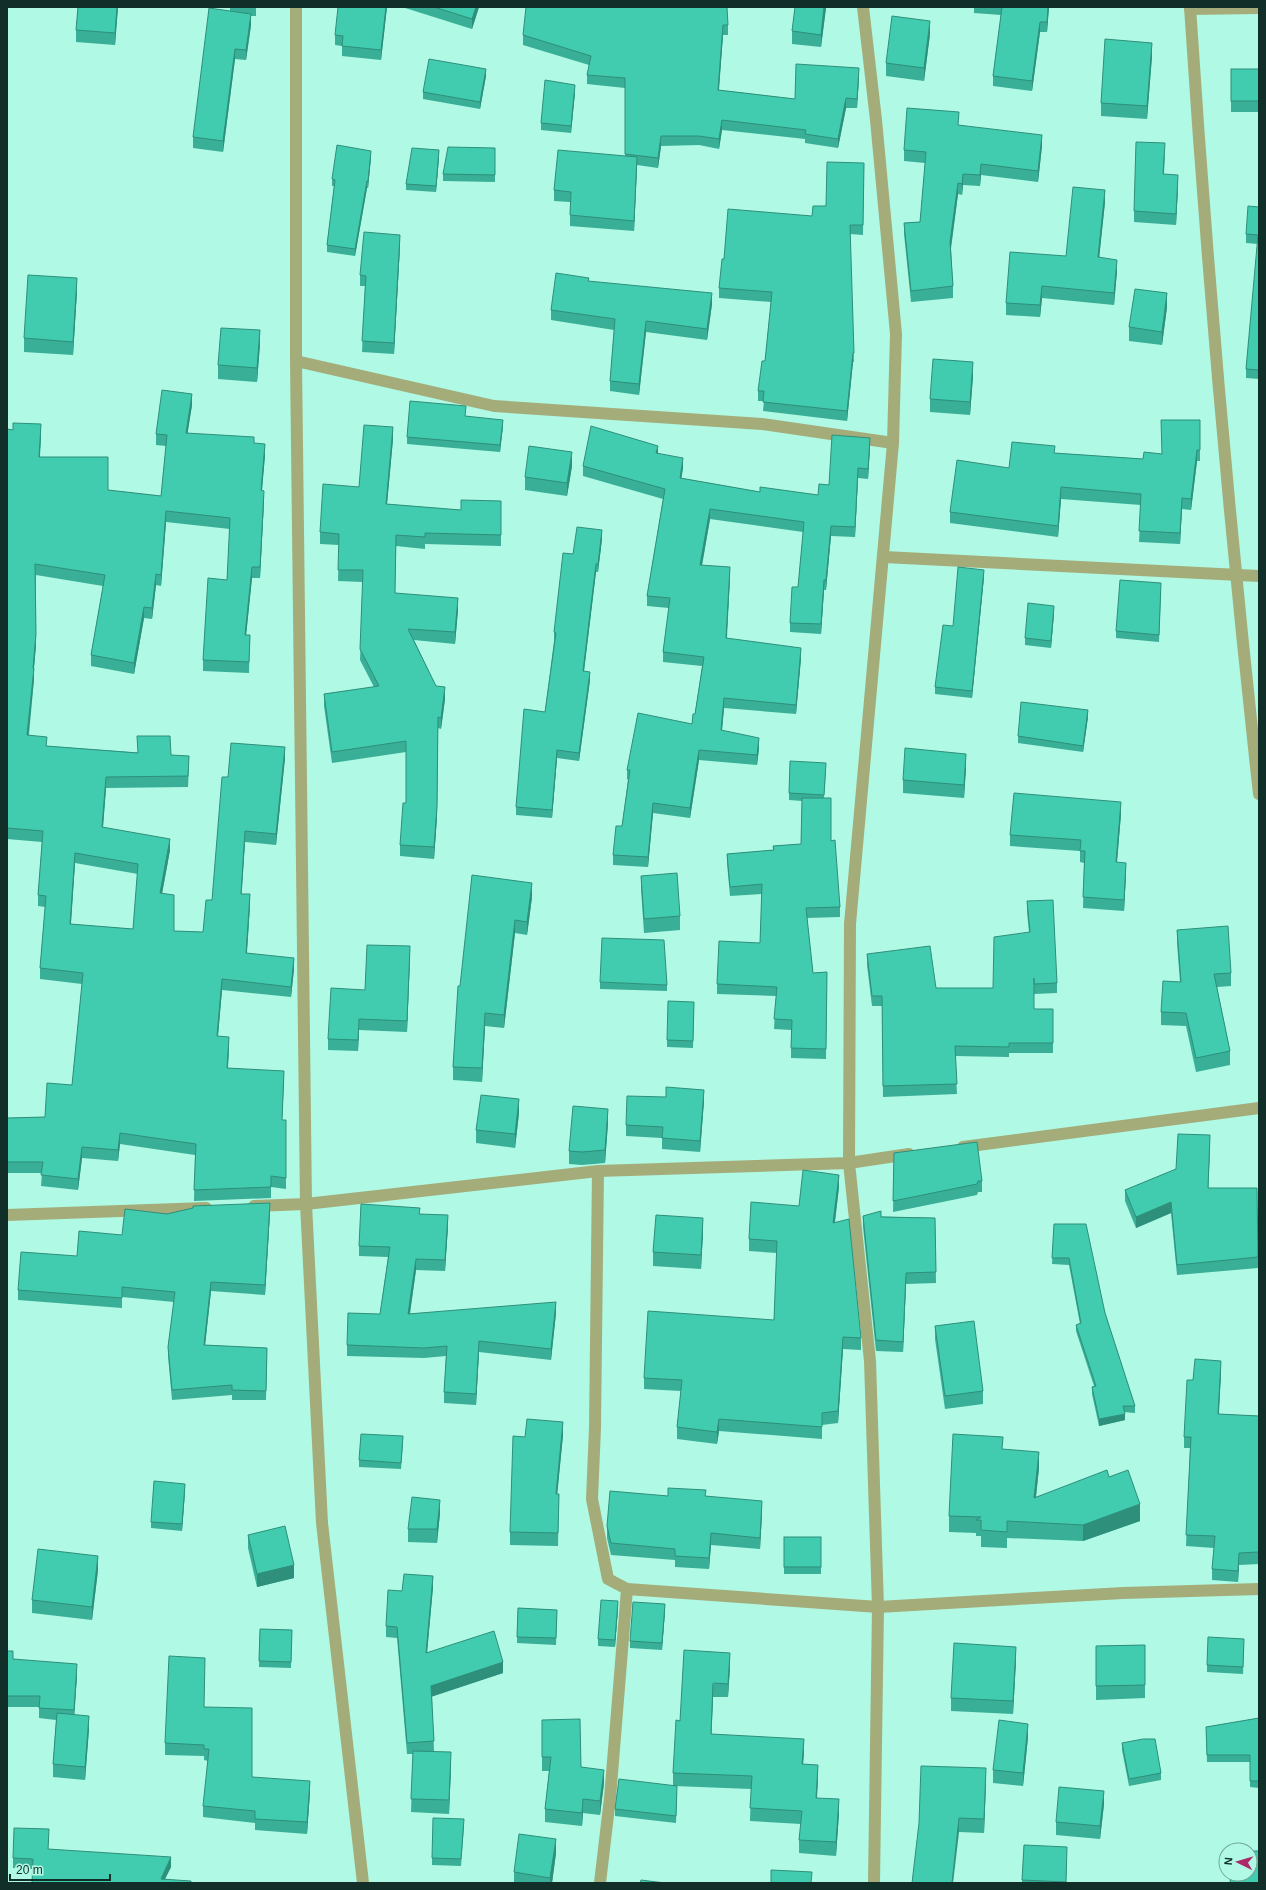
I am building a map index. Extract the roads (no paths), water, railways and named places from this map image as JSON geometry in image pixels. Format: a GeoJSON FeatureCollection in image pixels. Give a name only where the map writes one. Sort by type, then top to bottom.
{"type":"FeatureCollection","features":[{"type":"Feature","properties":{"kind":"street"},"geometry":{"type":"LineString","coordinates":[[296,7],[296,361],[306,1204],[322,1523],[363,1883]]}},
{"type":"Feature","properties":{"kind":"street"},"geometry":{"type":"LineString","coordinates":[[863,7],[876,120],[896,334],[893,443],[850,924],[849,1162],[870,1361],[878,1607],[874,1883]]}},
{"type":"Feature","properties":{"kind":"street"},"geometry":{"type":"LineString","coordinates":[[1259,8],[1190,8],[1212,317],[1235,576],[1259,794]]}},
{"type":"Feature","properties":{"kind":"street"},"geometry":{"type":"LineString","coordinates":[[296,361],[494,406],[762,424],[893,443]]}},
{"type":"Feature","properties":{"kind":"street"},"geometry":{"type":"LineString","coordinates":[[884,557],[1235,576],[1259,576]]}},
{"type":"Feature","properties":{"kind":"street"},"geometry":{"type":"LineString","coordinates":[[951,1149],[1259,1108]]}},
{"type":"Feature","properties":{"kind":"street"},"geometry":{"type":"LineString","coordinates":[[243,1206],[306,1204],[598,1171],[849,1162],[920,1153]]}},
{"type":"Feature","properties":{"kind":"street"},"geometry":{"type":"LineString","coordinates":[[598,1171],[595,1428],[592,1499],[608,1579],[627,1589],[878,1607],[1123,1593],[1259,1589]]}},
{"type":"Feature","properties":{"kind":"street"},"geometry":{"type":"LineString","coordinates":[[7,1215],[220,1207]]}},
{"type":"Feature","properties":{"kind":"street"},"geometry":{"type":"LineString","coordinates":[[600,1883],[610,1798],[627,1589]]}}]}
